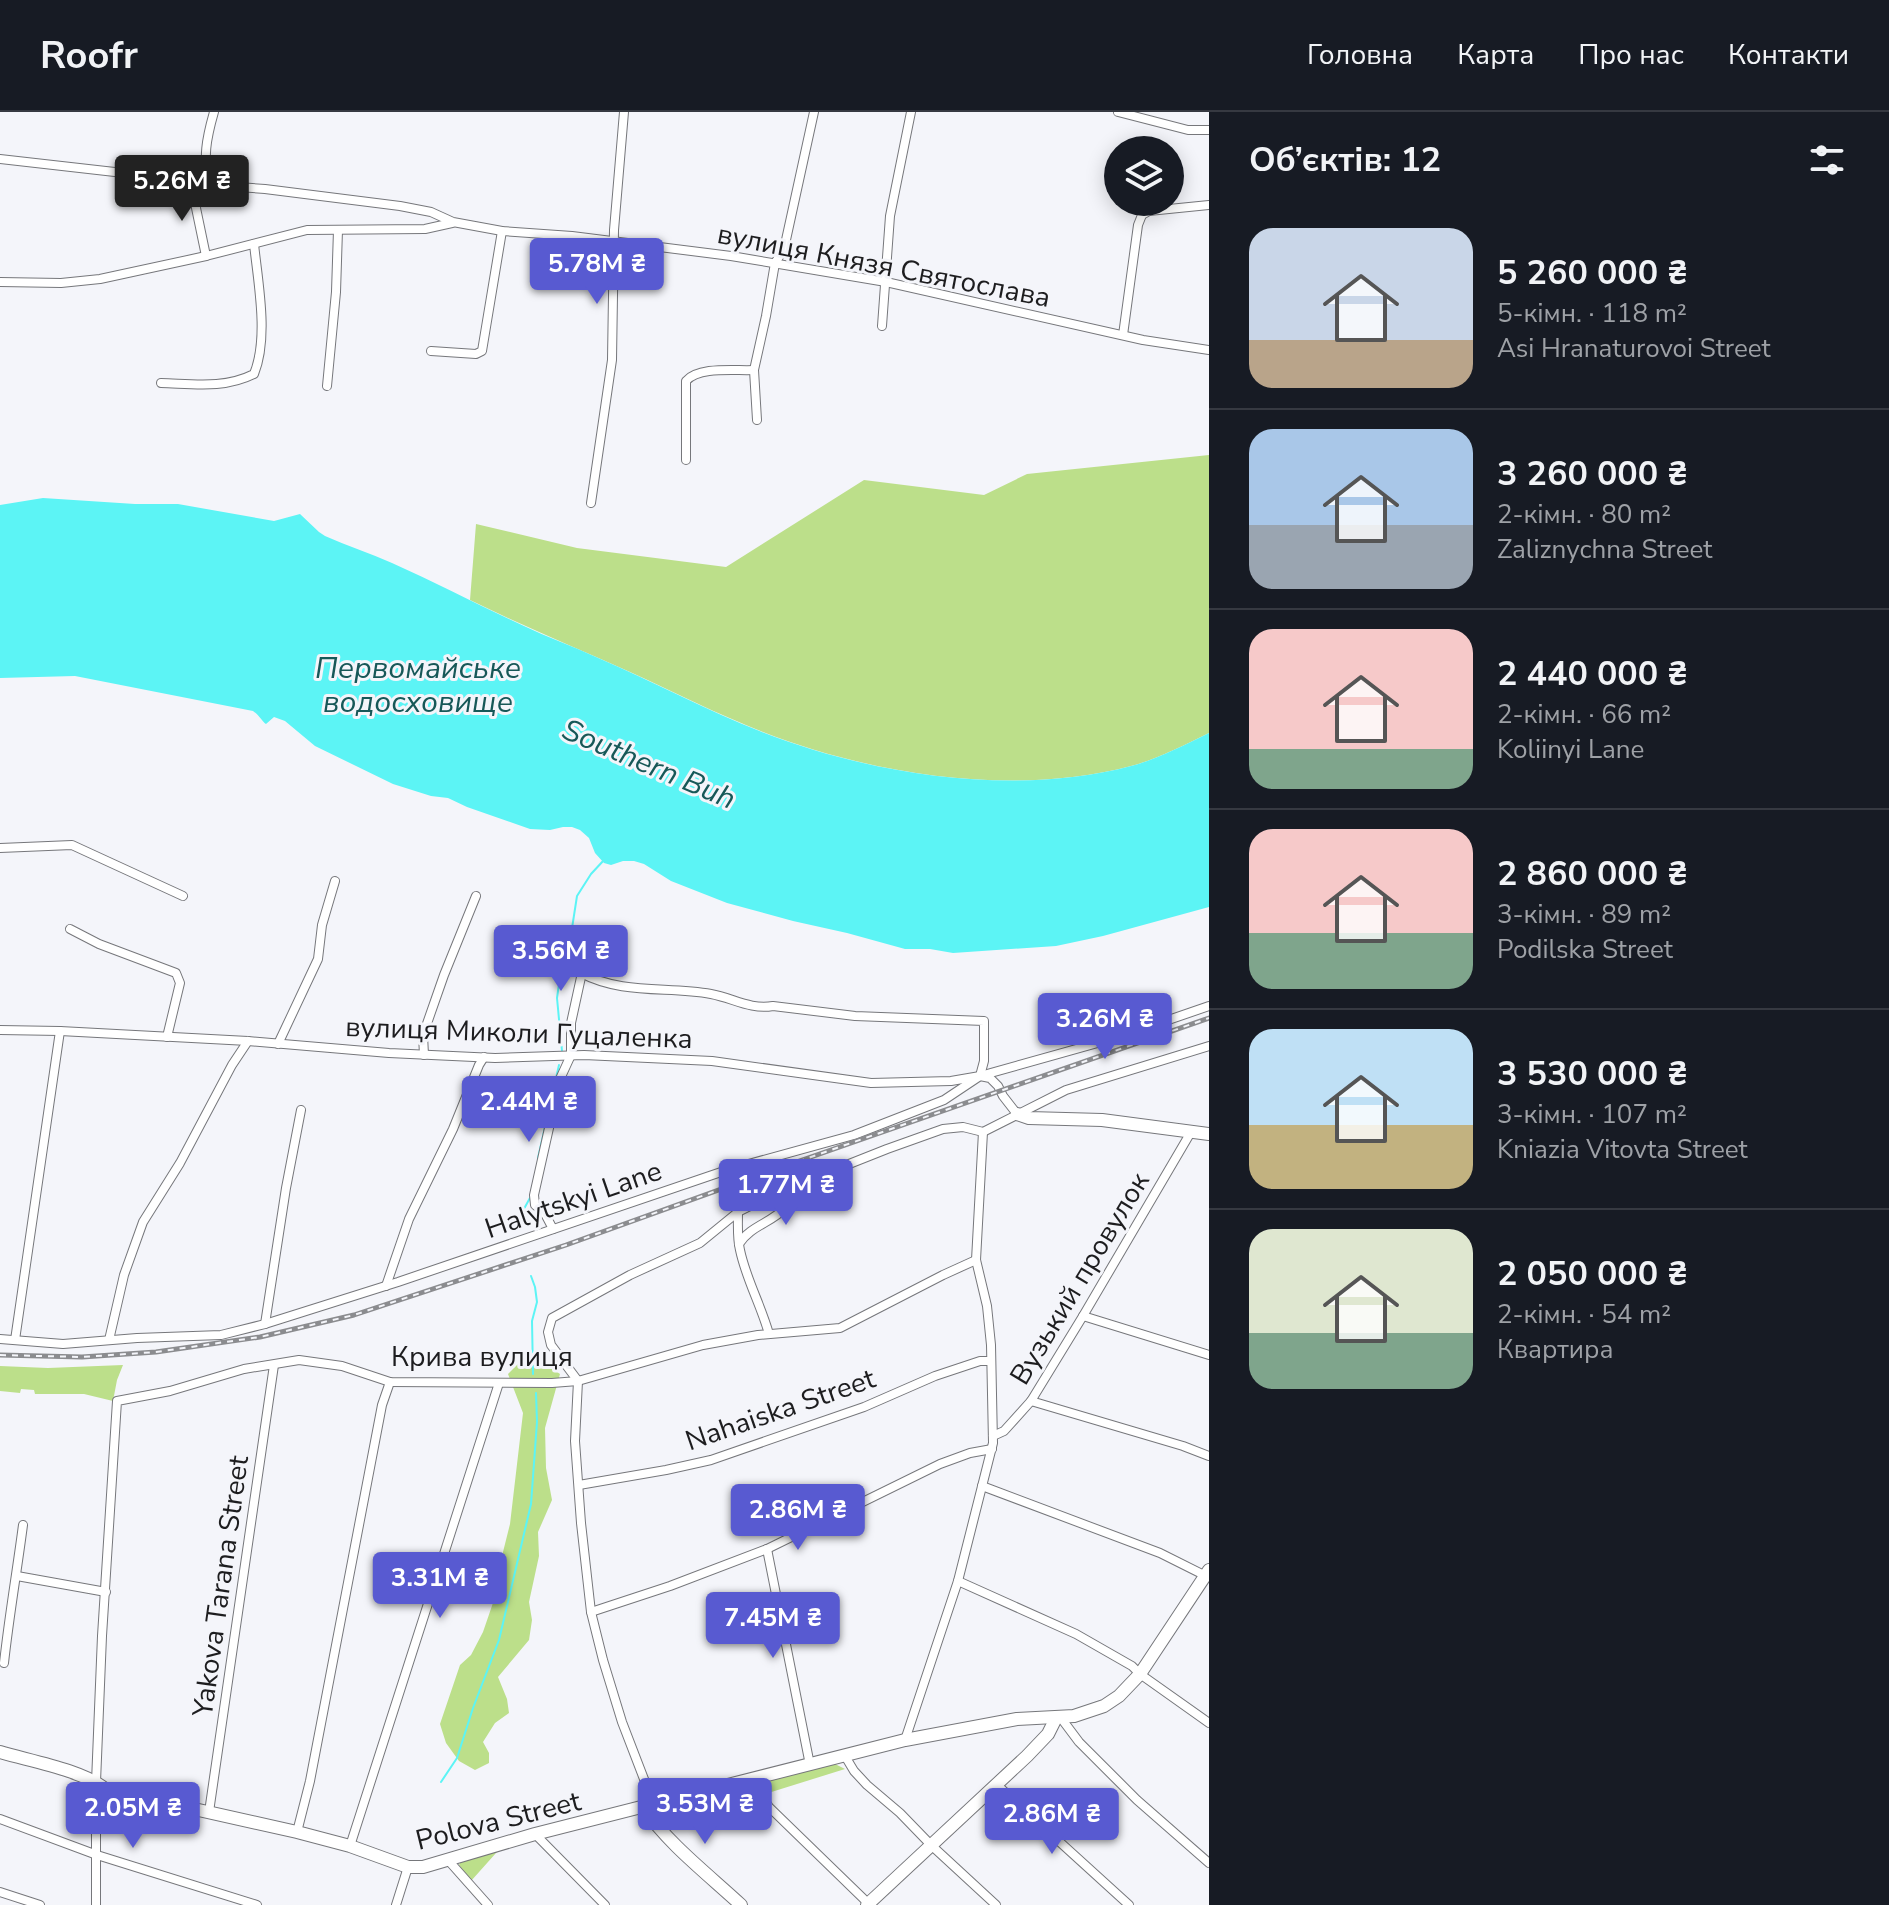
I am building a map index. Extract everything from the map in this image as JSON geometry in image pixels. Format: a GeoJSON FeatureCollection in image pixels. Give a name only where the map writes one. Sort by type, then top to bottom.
{"type":"FeatureCollection","features":[{"type":"Feature","properties":{"kind":"street"},"geometry":{"type":"LineString","coordinates":[[209,185],[204,162],[214,112]]}},
{"type":"Feature","properties":{"kind":"street"},"geometry":{"type":"LineString","coordinates":[[591,503],[612,360],[614,241],[624,112]]}},
{"type":"Feature","properties":{"kind":"street"},"geometry":{"type":"LineString","coordinates":[[757,420],[754,370],[775,263],[784,249],[814,112]]}},
{"type":"Feature","properties":{"kind":"street"},"geometry":{"type":"LineString","coordinates":[[882,326],[890,216],[911,112]]}},
{"type":"Feature","properties":{"kind":"street"},"geometry":{"type":"LineString","coordinates":[[1118,112],[1188,130],[1209,130]]}},
{"type":"Feature","properties":{"kind":"street","name":"вулиця Князя Святослава"},"geometry":{"type":"LineString","coordinates":[[0,159],[400,206],[431,212],[453,222],[502,231],[614,241],[775,263],[886,282],[1123,335],[1209,350]]}},
{"type":"Feature","properties":{"kind":"street"},"geometry":{"type":"LineString","coordinates":[[194,181],[206,256]]}},
{"type":"Feature","properties":{"kind":"street"},"geometry":{"type":"LineString","coordinates":[[1123,335],[1142,215],[1149,211],[1209,205]]}},
{"type":"Feature","properties":{"kind":"street"},"geometry":{"type":"LineString","coordinates":[[0,282],[61,283],[100,279],[307,230],[425,229],[453,222]]}},
{"type":"Feature","properties":{"kind":"street"},"geometry":{"type":"LineString","coordinates":[[327,386],[338,230]]}},
{"type":"Feature","properties":{"kind":"street"},"geometry":{"type":"LineString","coordinates":[[431,351],[476,354],[482,351],[502,231]]}},
{"type":"Feature","properties":{"kind":"street"},"geometry":{"type":"LineString","coordinates":[[161,383],[234,383],[254,374],[260,360],[261,313],[254,244]]}},
{"type":"Feature","properties":{"kind":"street"},"geometry":{"type":"LineString","coordinates":[[686,460],[686,381],[692,374],[704,372],[754,370]]}},
{"type":"Feature","properties":{"kind":"street"},"geometry":{"type":"LineString","coordinates":[[0,848],[72,845],[183,896]]}},
{"type":"Feature","properties":{"kind":"street"},"geometry":{"type":"LineString","coordinates":[[278,1044],[318,959],[322,925],[335,881]]}},
{"type":"Feature","properties":{"kind":"street"},"geometry":{"type":"LineString","coordinates":[[424,1055],[423,1035],[476,896]]}},
{"type":"Feature","properties":{"kind":"street"},"geometry":{"type":"LineString","coordinates":[[70,929],[99,944],[176,973],[180,983],[167,1037]]}},
{"type":"Feature","properties":{"kind":"street"},"geometry":{"type":"LineString","coordinates":[[553,1229],[544,1212],[535,1205],[534,1195],[560,1079],[571,1055],[571,1023],[590,936]]}},
{"type":"Feature","properties":{"kind":"street"},"geometry":{"type":"LineString","coordinates":[[581,973],[615,986],[712,994],[761,1008],[773,1006],[855,1016],[984,1021],[984,1061],[980,1076]]}},
{"type":"Feature","properties":{"kind":"street"},"geometry":{"type":"LineString","coordinates":[[980,1076],[1119,1037],[1209,1006]]}},
{"type":"Feature","properties":{"kind":"street","name":"вулиця Миколи Гуцаленка"},"geometry":{"type":"LineString","coordinates":[[0,1030],[248,1041],[424,1055],[571,1055],[712,1061],[871,1083],[951,1081],[980,1076]]}},
{"type":"Feature","properties":{"kind":"street"},"geometry":{"type":"LineString","coordinates":[[15,1340],[60,1031]]}},
{"type":"Feature","properties":{"kind":"street"},"geometry":{"type":"LineString","coordinates":[[109,1340],[124,1275],[143,1222],[248,1041]]}},
{"type":"Feature","properties":{"kind":"street"},"geometry":{"type":"LineString","coordinates":[[741,1905],[652,1820],[591,1612],[575,1441],[578,1381],[551,1345],[548,1332],[552,1318],[630,1275],[700,1243],[738,1212],[776,1193],[943,1129],[963,1127],[983,1132],[1066,1090],[1209,1046]]}},
{"type":"Feature","properties":{"kind":"street"},"geometry":{"type":"LineString","coordinates":[[386,1286],[409,1219],[484,1057]]}},
{"type":"Feature","properties":{"kind":"street"},"geometry":{"type":"LineString","coordinates":[[980,1076],[990,1078],[1017,1114],[1029,1118],[1102,1120],[1209,1134]]}},
{"type":"Feature","properties":{"kind":"street","name":"Halytskyi Lane"},"geometry":{"type":"LineString","coordinates":[[0,1339],[63,1344],[221,1335],[265,1324],[727,1170],[854,1135],[944,1100],[980,1076]]}},
{"type":"Feature","properties":{"kind":"street"},"geometry":{"type":"LineString","coordinates":[[265,1324],[301,1110]]}},
{"type":"Feature","properties":{"kind":"street"},"geometry":{"type":"LineString","coordinates":[[905,1740],[958,1581],[992,1449],[987,1306],[976,1260],[983,1132]]}},
{"type":"Feature","properties":{"kind":"street","name":"Вузький провулок"},"geometry":{"type":"LineString","coordinates":[[993,1436],[1004,1431],[1031,1401],[1191,1132]]}},
{"type":"Feature","properties":{"kind":"street"},"geometry":{"type":"LineString","coordinates":[[739,1245],[745,1235],[785,1207],[801,1184]]}},
{"type":"Feature","properties":{"kind":"street"},"geometry":{"type":"LineString","coordinates":[[738,1212],[739,1245],[769,1334]]}},
{"type":"Feature","properties":{"kind":"street","name":"Крива вулиця"},"geometry":{"type":"LineString","coordinates":[[106,1592],[117,1401],[170,1391],[244,1369],[299,1360],[342,1366],[390,1382],[578,1381],[703,1345],[769,1334],[840,1328],[976,1260]]}},
{"type":"Feature","properties":{"kind":"street"},"geometry":{"type":"LineString","coordinates":[[1083,1316],[1209,1355]]}},
{"type":"Feature","properties":{"kind":"street","name":"Nahaiska Street"},"geometry":{"type":"LineString","coordinates":[[579,1485],[711,1460],[864,1407],[935,1376],[980,1361],[991,1361]]}},
{"type":"Feature","properties":{"kind":"street","name":"Yakova Tarana Street"},"geometry":{"type":"LineString","coordinates":[[209,1812],[274,1365]]}},
{"type":"Feature","properties":{"kind":"street"},"geometry":{"type":"LineString","coordinates":[[297,1832],[310,1781],[382,1405],[390,1382]]}},
{"type":"Feature","properties":{"kind":"street"},"geometry":{"type":"LineString","coordinates":[[350,1846],[499,1383]]}},
{"type":"Feature","properties":{"kind":"street"},"geometry":{"type":"LineString","coordinates":[[1031,1401],[1209,1456]]}},
{"type":"Feature","properties":{"kind":"street"},"geometry":{"type":"LineString","coordinates":[[591,1612],[767,1549],[940,1464],[992,1449]]}},
{"type":"Feature","properties":{"kind":"street"},"geometry":{"type":"LineString","coordinates":[[982,1486],[1208,1574]]}},
{"type":"Feature","properties":{"kind":"street"},"geometry":{"type":"LineString","coordinates":[[4,1663],[23,1525]]}},
{"type":"Feature","properties":{"kind":"street"},"geometry":{"type":"LineString","coordinates":[[767,1549],[810,1765]]}},
{"type":"Feature","properties":{"kind":"street","name":"Polova Street"},"geometry":{"type":"LineString","coordinates":[[0,1752],[96,1782],[105,1789],[297,1832],[350,1846],[408,1867],[423,1867],[535,1834],[905,1740],[1017,1719],[1074,1716],[1104,1706],[1119,1696],[1140,1674],[1208,1574]]}},
{"type":"Feature","properties":{"kind":"street"},"geometry":{"type":"LineString","coordinates":[[17,1576],[106,1592],[96,1782],[96,1905]]}},
{"type":"Feature","properties":{"kind":"street"},"geometry":{"type":"LineString","coordinates":[[958,1581],[1076,1634],[1132,1666],[1209,1723]]}},
{"type":"Feature","properties":{"kind":"street"},"geometry":{"type":"LineString","coordinates":[[754,1779],[769,1807],[868,1905],[1048,1734],[1058,1718],[1137,1800],[1209,1863]]}},
{"type":"Feature","properties":{"kind":"street"},"geometry":{"type":"LineString","coordinates":[[845,1756],[867,1785],[996,1905]]}},
{"type":"Feature","properties":{"kind":"street"},"geometry":{"type":"LineString","coordinates":[[996,1784],[1129,1905]]}},
{"type":"Feature","properties":{"kind":"street"},"geometry":{"type":"LineString","coordinates":[[0,1819],[97,1855],[257,1905]]}},
{"type":"Feature","properties":{"kind":"street"},"geometry":{"type":"LineString","coordinates":[[535,1834],[605,1905]]}},
{"type":"Feature","properties":{"kind":"street"},"geometry":{"type":"LineString","coordinates":[[448,1860],[488,1905]]}},
{"type":"Feature","properties":{"kind":"street"},"geometry":{"type":"LineString","coordinates":[[396,1905],[408,1867]]}},
{"type":"Feature","properties":{"kind":"street"},"geometry":{"type":"LineString","coordinates":[[0,1892],[40,1905]]}},
{"type":"Feature","properties":{"kind":"green space"},"geometry":{"type":"Polygon","coordinates":[[[1209,455],[1209,733],[1141,763],[1086,775],[1040,780],[945,777],[851,760],[729,718],[470,600],[476,524],[577,548],[726,567],[864,480],[984,495],[1027,474],[1209,455]]]}},
{"type":"Feature","properties":{"kind":"green space"},"geometry":{"type":"Polygon","coordinates":[[[529,1353],[560,1374],[545,1428],[546,1468],[552,1500],[538,1532],[539,1556],[529,1602],[532,1620],[529,1640],[498,1677],[509,1713],[495,1723],[483,1742],[489,1753],[489,1763],[475,1770],[459,1761],[446,1743],[440,1724],[460,1665],[471,1655],[483,1632],[495,1597],[510,1524],[523,1413],[508,1374],[529,1353]]]}},
{"type":"Feature","properties":{"kind":"green space"},"geometry":{"type":"Polygon","coordinates":[[[123,1365],[113,1401],[84,1394],[35,1394],[34,1390],[21,1389],[20,1393],[0,1391],[0,1366],[123,1365]]]}},
{"type":"Feature","properties":{"kind":"green space"},"geometry":{"type":"Polygon","coordinates":[[[835,1764],[845,1769],[765,1794],[763,1791],[767,1780],[835,1764]]]}},
{"type":"Feature","properties":{"kind":"green space"},"geometry":{"type":"Polygon","coordinates":[[[749,1786],[758,1795],[670,1825],[657,1812],[662,1807],[749,1786]]]}},
{"type":"Feature","properties":{"kind":"green space"},"geometry":{"type":"Polygon","coordinates":[[[504,1848],[471,1881],[459,1865],[461,1861],[504,1848]]]}},
{"type":"Feature","properties":{"kind":"water","name":"Первомайське водосховище"},"geometry":{"type":"Polygon","coordinates":[[[43,498],[178,504],[274,521],[300,514],[325,536],[392,563],[741,723],[805,747],[897,770],[992,780],[1040,780],[1086,775],[1141,763],[1209,733],[1209,907],[1056,946],[953,953],[905,949],[727,903],[671,881],[634,861],[611,865],[604,863],[595,853],[589,838],[580,830],[572,827],[530,829],[448,798],[393,784],[315,746],[285,721],[274,717],[266,724],[253,711],[75,676],[0,678],[0,505],[43,498]]]}},
{"type":"Feature","properties":{"kind":"waterway"},"geometry":{"type":"LineString","coordinates":[[562,1051],[557,998],[577,896],[604,860]]}},
{"type":"Feature","properties":{"kind":"waterway"},"geometry":{"type":"LineString","coordinates":[[538,1158],[559,1065]]}},
{"type":"Feature","properties":{"kind":"waterway"},"geometry":{"type":"LineString","coordinates":[[518,1227],[519,1218],[531,1196]]}},
{"type":"Feature","properties":{"kind":"waterway"},"geometry":{"type":"LineString","coordinates":[[531,1276],[537,1302],[532,1321],[533,1374]]}},
{"type":"Feature","properties":{"kind":"waterway"},"geometry":{"type":"LineString","coordinates":[[441,1782],[457,1758],[499,1640],[531,1504],[536,1393]]}},
{"type":"Feature","properties":{"kind":"railway"},"geometry":{"type":"LineString","coordinates":[[0,1355],[82,1357],[156,1352],[260,1337],[354,1315],[566,1245],[1209,1018]]}},
{"type":"Feature","properties":{"kind":"water label","name":"Southern Buh"},"geometry":{"type":"Point","coordinates":[649,764]}}]}
